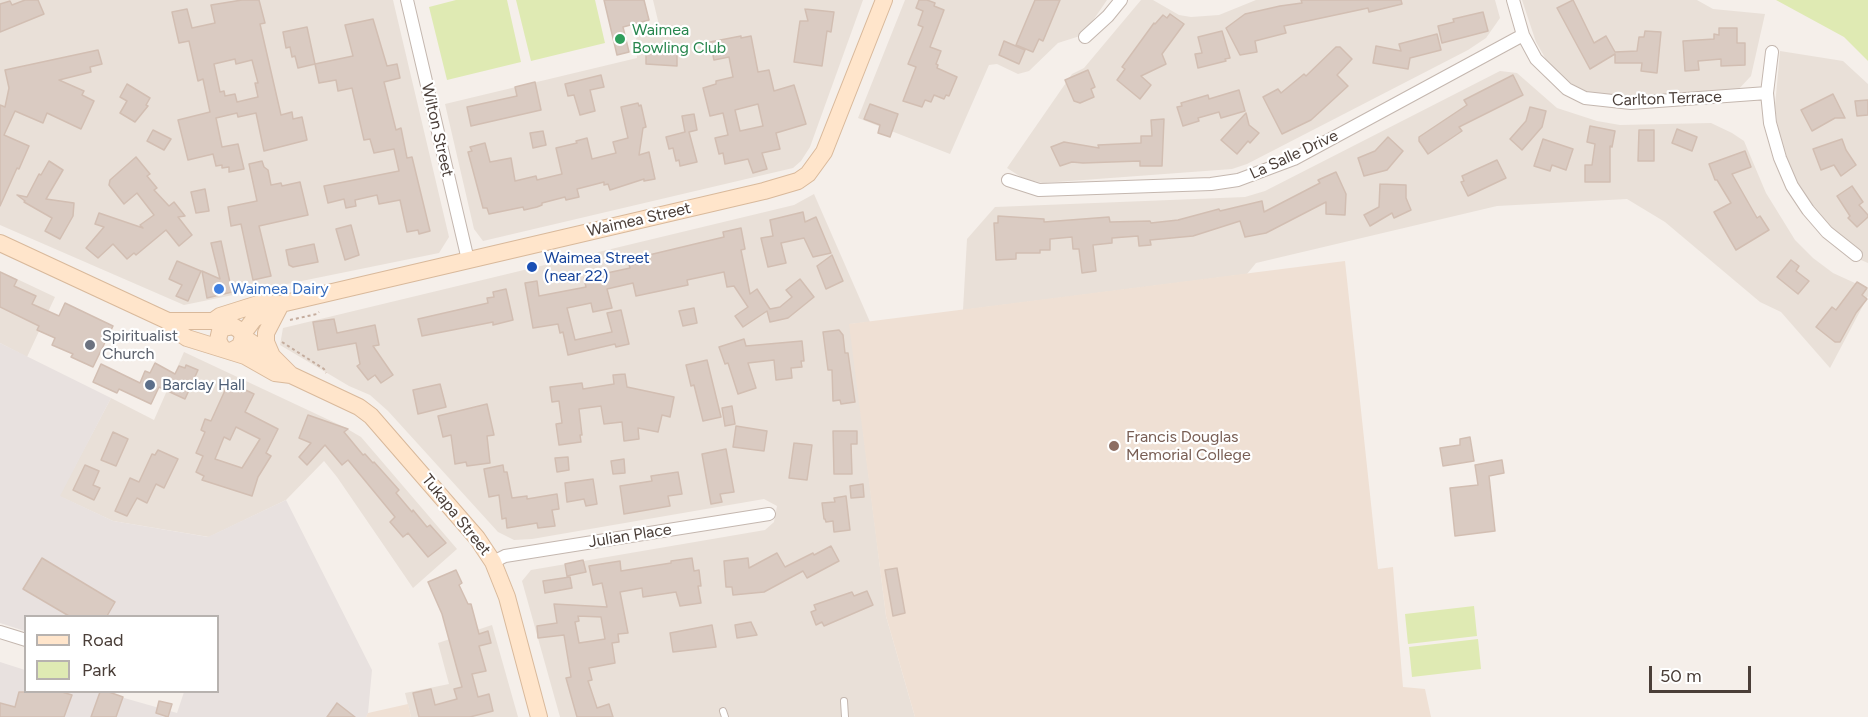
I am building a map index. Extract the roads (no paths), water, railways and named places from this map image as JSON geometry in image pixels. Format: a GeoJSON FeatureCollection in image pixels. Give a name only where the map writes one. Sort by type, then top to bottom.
{"type":"FeatureCollection","features":[{"type":"Feature","properties":{"kind":"main road","name":"Waimea Street"},"geometry":{"type":"LineString","coordinates":[[168,321],[225,321],[258,304],[281,304],[764,191],[798,181],[808,174],[824,152],[884,0]]}},
{"type":"Feature","properties":{"kind":"main road","name":"Tukapa Street"},"geometry":{"type":"LineString","coordinates":[[0,243],[168,321],[187,338],[227,349],[260,363],[275,373],[291,375],[359,406],[371,416],[477,538],[494,562],[507,597],[539,717]]}},
{"type":"Feature","properties":{"kind":"main road","name":"Waimea Street"},"geometry":{"type":"LineString","coordinates":[[243,336],[254,319],[281,304]]}},
{"type":"Feature","properties":{"kind":"main road"},"geometry":{"type":"LineString","coordinates":[[272,356],[266,342],[266,333],[281,304]]}},
{"type":"Feature","properties":{"kind":"main road"},"geometry":{"type":"LineString","coordinates":[[225,321],[237,328],[243,336],[240,346],[227,349],[219,344],[218,335],[225,321]]}},
{"type":"Feature","properties":{"kind":"main road","name":"Tukapa Street"},"geometry":{"type":"LineString","coordinates":[[243,336],[272,356],[291,375]]}},
{"type":"Feature","properties":{"kind":"street","name":"Wilton Street"},"geometry":{"type":"LineString","coordinates":[[407,0],[468,260]]}},
{"type":"Feature","properties":{"kind":"street"},"geometry":{"type":"LineString","coordinates":[[1085,37],[1108,16],[1121,0]]}},
{"type":"Feature","properties":{"kind":"street","name":"Carlton Terrace"},"geometry":{"type":"LineString","coordinates":[[1513,0],[1523,35],[1536,59],[1567,89],[1585,98],[1631,103],[1767,93]]}},
{"type":"Feature","properties":{"kind":"street","name":"La Salle Drive"},"geometry":{"type":"LineString","coordinates":[[1008,180],[1040,190],[1211,184],[1238,180],[1294,159],[1523,35]]}},
{"type":"Feature","properties":{"kind":"street"},"geometry":{"type":"LineString","coordinates":[[1772,52],[1767,93],[1770,123],[1777,150],[1792,186],[1827,232],[1856,255]]}},
{"type":"Feature","properties":{"kind":"street","name":"Julian Place"},"geometry":{"type":"LineString","coordinates":[[494,562],[505,556],[769,514]]}},
{"type":"Feature","properties":{"kind":"street"},"geometry":{"type":"LineString","coordinates":[[0,632],[24,639]]}},
{"type":"Feature","properties":{"kind":"lane"},"geometry":{"type":"LineString","coordinates":[[844,701],[845,717]]}},
{"type":"Feature","properties":{"kind":"place","name":"Waimea Bowling Club"},"geometry":{"type":"Point","coordinates":[620,39]}},
{"type":"Feature","properties":{"kind":"place","name":"Waimea Street (near 22)"},"geometry":{"type":"Point","coordinates":[532,267]}},
{"type":"Feature","properties":{"kind":"place","name":"Waimea Dairy"},"geometry":{"type":"Point","coordinates":[219,289]}},
{"type":"Feature","properties":{"kind":"place","name":"Spiritualist Church"},"geometry":{"type":"Point","coordinates":[90,345]}},
{"type":"Feature","properties":{"kind":"place","name":"Barclay Hall"},"geometry":{"type":"Point","coordinates":[150,385]}},
{"type":"Feature","properties":{"kind":"place","name":"Francis Douglas Memorial College"},"geometry":{"type":"Point","coordinates":[1114,446]}}]}
